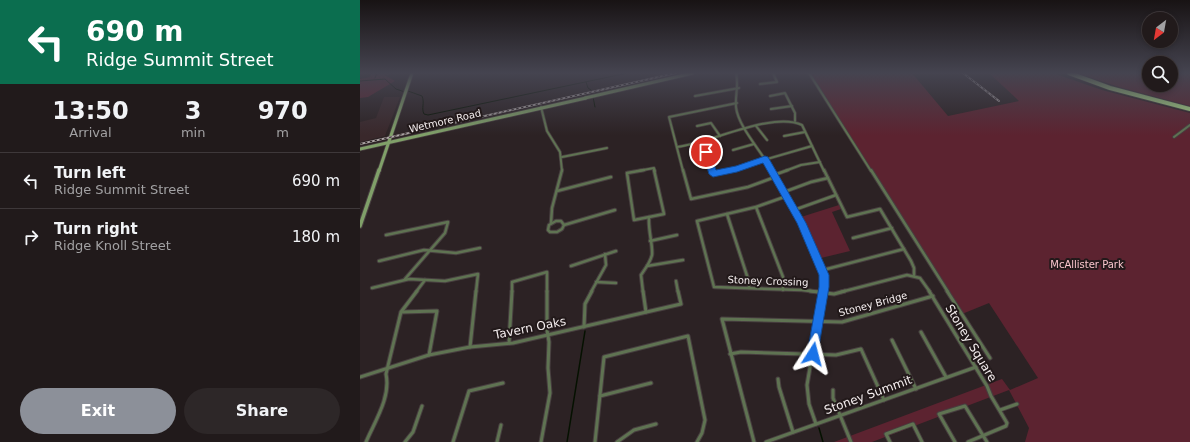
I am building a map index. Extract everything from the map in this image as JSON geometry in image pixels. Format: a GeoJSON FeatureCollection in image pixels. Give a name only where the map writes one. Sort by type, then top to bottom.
{"type":"FeatureCollection","features":[{"type":"Feature","properties":{"kind":"highway"},"geometry":{"type":"LineString","coordinates":[[1131,94],[1190,109]]}},
{"type":"Feature","properties":{"kind":"highway"},"geometry":{"type":"LineString","coordinates":[[1136,94],[1190,109]]}},
{"type":"Feature","properties":{"kind":"main road"},"geometry":{"type":"LineString","coordinates":[[360,226],[404,94]]}},
{"type":"Feature","properties":{"kind":"main road","name":"Wetmore Road"},"geometry":{"type":"LineString","coordinates":[[360,150],[603,94]]}},
{"type":"Feature","properties":{"kind":"street"},"geometry":{"type":"LineString","coordinates":[[695,96],[708,94]]}},
{"type":"Feature","properties":{"kind":"street"},"geometry":{"type":"LineString","coordinates":[[738,94],[738,114],[744,129],[765,159],[787,196],[823,270],[823,293],[807,392],[809,404],[816,424]]}},
{"type":"Feature","properties":{"kind":"street"},"geometry":{"type":"LineString","coordinates":[[770,96],[782,94]]}},
{"type":"Feature","properties":{"kind":"street"},"geometry":{"type":"LineString","coordinates":[[785,94],[796,115],[795,120]]}},
{"type":"Feature","properties":{"kind":"street"},"geometry":{"type":"LineString","coordinates":[[822,94],[990,358]]}},
{"type":"Feature","properties":{"kind":"street"},"geometry":{"type":"LineString","coordinates":[[737,103],[669,117],[690,199],[748,187],[801,166],[820,162]]}},
{"type":"Feature","properties":{"kind":"street"},"geometry":{"type":"LineString","coordinates":[[771,109],[792,106]]}},
{"type":"Feature","properties":{"kind":"street"},"geometry":{"type":"LineString","coordinates":[[541,107],[545,125],[557,145],[562,157],[562,176],[554,203],[551,223],[548,228],[549,231],[552,233],[559,231],[564,225],[615,210]]}},
{"type":"Feature","properties":{"kind":"street"},"geometry":{"type":"LineString","coordinates":[[677,147],[703,142],[756,126],[795,120],[801,124],[847,217],[880,209],[913,264],[914,275]]}},
{"type":"Feature","properties":{"kind":"street"},"geometry":{"type":"LineString","coordinates":[[697,126],[711,123],[720,136]]}},
{"type":"Feature","properties":{"kind":"street"},"geometry":{"type":"LineString","coordinates":[[1174,137],[1190,125]]}},
{"type":"Feature","properties":{"kind":"street"},"geometry":{"type":"LineString","coordinates":[[756,126],[767,140]]}},
{"type":"Feature","properties":{"kind":"street"},"geometry":{"type":"LineString","coordinates":[[784,136],[805,132]]}},
{"type":"Feature","properties":{"kind":"street"},"geometry":{"type":"LineString","coordinates":[[703,142],[713,174],[737,169],[791,150],[812,146]]}},
{"type":"Feature","properties":{"kind":"street"},"geometry":{"type":"LineString","coordinates":[[733,150],[754,144]]}},
{"type":"Feature","properties":{"kind":"street"},"geometry":{"type":"LineString","coordinates":[[562,157],[607,148]]}},
{"type":"Feature","properties":{"kind":"street"},"geometry":{"type":"LineString","coordinates":[[654,168],[664,214],[649,217],[634,220],[626,173],[654,168]]}},
{"type":"Feature","properties":{"kind":"street"},"geometry":{"type":"LineString","coordinates":[[557,191],[611,177]]}},
{"type":"Feature","properties":{"kind":"street"},"geometry":{"type":"LineString","coordinates":[[784,192],[810,182],[828,178]]}},
{"type":"Feature","properties":{"kind":"street"},"geometry":{"type":"LineString","coordinates":[[794,210],[836,195]]}},
{"type":"Feature","properties":{"kind":"street"},"geometry":{"type":"LineString","coordinates":[[749,288],[749,282],[727,214],[756,207],[787,196]]}},
{"type":"Feature","properties":{"kind":"street"},"geometry":{"type":"LineString","coordinates":[[756,207],[783,277],[783,290]]}},
{"type":"Feature","properties":{"kind":"street","name":"Stoney Crossing"},"geometry":{"type":"LineString","coordinates":[[727,214],[697,221],[714,287],[838,294],[904,275],[914,275]]}},
{"type":"Feature","properties":{"kind":"street"},"geometry":{"type":"LineString","coordinates":[[646,312],[642,275],[652,254],[648,228],[649,217]]}},
{"type":"Feature","properties":{"kind":"street"},"geometry":{"type":"LineString","coordinates":[[551,223],[558,221],[562,222],[564,225]]}},
{"type":"Feature","properties":{"kind":"street"},"geometry":{"type":"LineString","coordinates":[[386,235],[448,222],[445,233],[405,279]]}},
{"type":"Feature","properties":{"kind":"street"},"geometry":{"type":"LineString","coordinates":[[853,238],[892,228]]}},
{"type":"Feature","properties":{"kind":"street"},"geometry":{"type":"LineString","coordinates":[[650,241],[677,235]]}},
{"type":"Feature","properties":{"kind":"street"},"geometry":{"type":"LineString","coordinates":[[379,261],[429,250],[456,253],[480,248]]}},
{"type":"Feature","properties":{"kind":"street"},"geometry":{"type":"LineString","coordinates":[[823,270],[904,249]]}},
{"type":"Feature","properties":{"kind":"street"},"geometry":{"type":"LineString","coordinates":[[571,266],[616,251]]}},
{"type":"Feature","properties":{"kind":"street"},"geometry":{"type":"LineString","coordinates":[[584,326],[586,304],[606,265],[605,254]]}},
{"type":"Feature","properties":{"kind":"street"},"geometry":{"type":"LineString","coordinates":[[646,266],[683,260]]}},
{"type":"Feature","properties":{"kind":"street"},"geometry":{"type":"LineString","coordinates":[[509,343],[512,282],[547,272],[548,368],[550,393],[541,442]]}},
{"type":"Feature","properties":{"kind":"street"},"geometry":{"type":"LineString","coordinates":[[372,288],[405,279],[415,278],[445,281],[478,274],[470,347]]}},
{"type":"Feature","properties":{"kind":"street","name":"Stoney Square"},"geometry":{"type":"LineString","coordinates":[[914,275],[922,280],[933,296],[988,386],[991,396],[1008,425],[983,436]]}},
{"type":"Feature","properties":{"kind":"street"},"geometry":{"type":"LineString","coordinates":[[366,442],[386,396],[388,383],[386,374],[402,312],[425,280]]}},
{"type":"Feature","properties":{"kind":"street","name":"Tavern Oaks"},"geometry":{"type":"LineString","coordinates":[[360,377],[388,366],[429,355],[470,347],[509,343],[681,304],[676,281]]}},
{"type":"Feature","properties":{"kind":"street"},"geometry":{"type":"LineString","coordinates":[[596,282],[616,283]]}},
{"type":"Feature","properties":{"kind":"street","name":"Stoney Bridge"},"geometry":{"type":"LineString","coordinates":[[730,354],[722,319],[842,322],[933,296]]}},
{"type":"Feature","properties":{"kind":"street"},"geometry":{"type":"LineString","coordinates":[[402,312],[437,312],[429,355]]}},
{"type":"Feature","properties":{"kind":"street"},"geometry":{"type":"LineString","coordinates":[[921,332],[946,377]]}},
{"type":"Feature","properties":{"kind":"street"},"geometry":{"type":"LineString","coordinates":[[594,442],[604,357],[688,336],[705,420],[702,433],[697,442]]}},
{"type":"Feature","properties":{"kind":"street"},"geometry":{"type":"LineString","coordinates":[[892,340],[916,389]]}},
{"type":"Feature","properties":{"kind":"street"},"geometry":{"type":"LineString","coordinates":[[754,442],[730,354],[741,352],[836,355],[861,349],[884,400]]}},
{"type":"Feature","properties":{"kind":"street","name":"Stoney Summit"},"geometry":{"type":"LineString","coordinates":[[766,442],[976,367]]}},
{"type":"Feature","properties":{"kind":"street"},"geometry":{"type":"LineString","coordinates":[[778,379],[779,387],[793,432]]}},
{"type":"Feature","properties":{"kind":"street"},"geometry":{"type":"LineString","coordinates":[[453,442],[469,391],[503,383]]}},
{"type":"Feature","properties":{"kind":"street"},"geometry":{"type":"LineString","coordinates":[[600,396],[651,383]]}},
{"type":"Feature","properties":{"kind":"street"},"geometry":{"type":"LineString","coordinates":[[833,390],[832,395],[851,442]]}},
{"type":"Feature","properties":{"kind":"street"},"geometry":{"type":"LineString","coordinates":[[1000,410],[1017,404]]}},
{"type":"Feature","properties":{"kind":"street"},"geometry":{"type":"LineString","coordinates":[[404,442],[413,432],[422,406]]}},
{"type":"Feature","properties":{"kind":"street"},"geometry":{"type":"LineString","coordinates":[[954,442],[939,414],[965,406],[987,442]]}},
{"type":"Feature","properties":{"kind":"street"},"geometry":{"type":"LineString","coordinates":[[617,442],[634,430],[656,424]]}},
{"type":"Feature","properties":{"kind":"street"},"geometry":{"type":"LineString","coordinates":[[890,442],[886,434],[913,424],[922,442]]}},
{"type":"Feature","properties":{"kind":"street"},"geometry":{"type":"LineString","coordinates":[[497,442],[501,425]]}},
{"type":"Feature","properties":{"kind":"street"},"geometry":{"type":"LineString","coordinates":[[968,442],[983,436]]}},
{"type":"Feature","properties":{"kind":"shaded area"},"geometry":{"type":"Polygon","coordinates":[[[384,97],[400,97],[385,136],[360,142],[360,122],[376,118],[384,97]]]}},
{"type":"Feature","properties":{"kind":"green space"},"geometry":{"type":"Polygon","coordinates":[[[360,94],[374,94],[368,97],[360,98],[360,94]]]}},
{"type":"Feature","properties":{"kind":"green space","name":"McAllister Park"},"geometry":{"type":"Polygon","coordinates":[[[823,94],[929,94],[948,116],[1019,101],[1011,94],[1116,94],[1190,113],[1190,442],[1025,442],[1029,428],[1009,390],[872,442],[834,442],[1002,379],[1010,390],[1038,378],[989,303],[962,314],[823,94]]]}},
{"type":"Feature","properties":{"kind":"green space"},"geometry":{"type":"Polygon","coordinates":[[[1144,94],[1190,94],[1190,106],[1144,94]]]}},
{"type":"Feature","properties":{"kind":"green space"},"geometry":{"type":"Polygon","coordinates":[[[839,205],[841,209],[832,212],[850,251],[821,258],[801,217],[839,205]]]}},
{"type":"Feature","properties":{"kind":"waterway"},"geometry":{"type":"LineString","coordinates":[[415,94],[422,96],[423,112],[424,114],[428,115],[530,94]]}},
{"type":"Feature","properties":{"kind":"waterway"},"geometry":{"type":"LineString","coordinates":[[593,97],[595,107]]}},
{"type":"Feature","properties":{"kind":"waterway"},"geometry":{"type":"LineString","coordinates":[[567,442],[585,331]]}},
{"type":"Feature","properties":{"kind":"waterway"},"geometry":{"type":"LineString","coordinates":[[819,428],[823,442]]}},
{"type":"Feature","properties":{"kind":"railway"},"geometry":{"type":"LineString","coordinates":[[360,144],[584,94]]}},
{"type":"Feature","properties":{"kind":"railway"},"geometry":{"type":"LineString","coordinates":[[990,94],[999,101]]}},
{"type":"Feature","properties":{"kind":"route"},"geometry":{"type":"LineString","coordinates":[[706,152],[713,174],[737,169],[765,159],[802,223],[824,275],[824,287],[813,354]]}}]}
